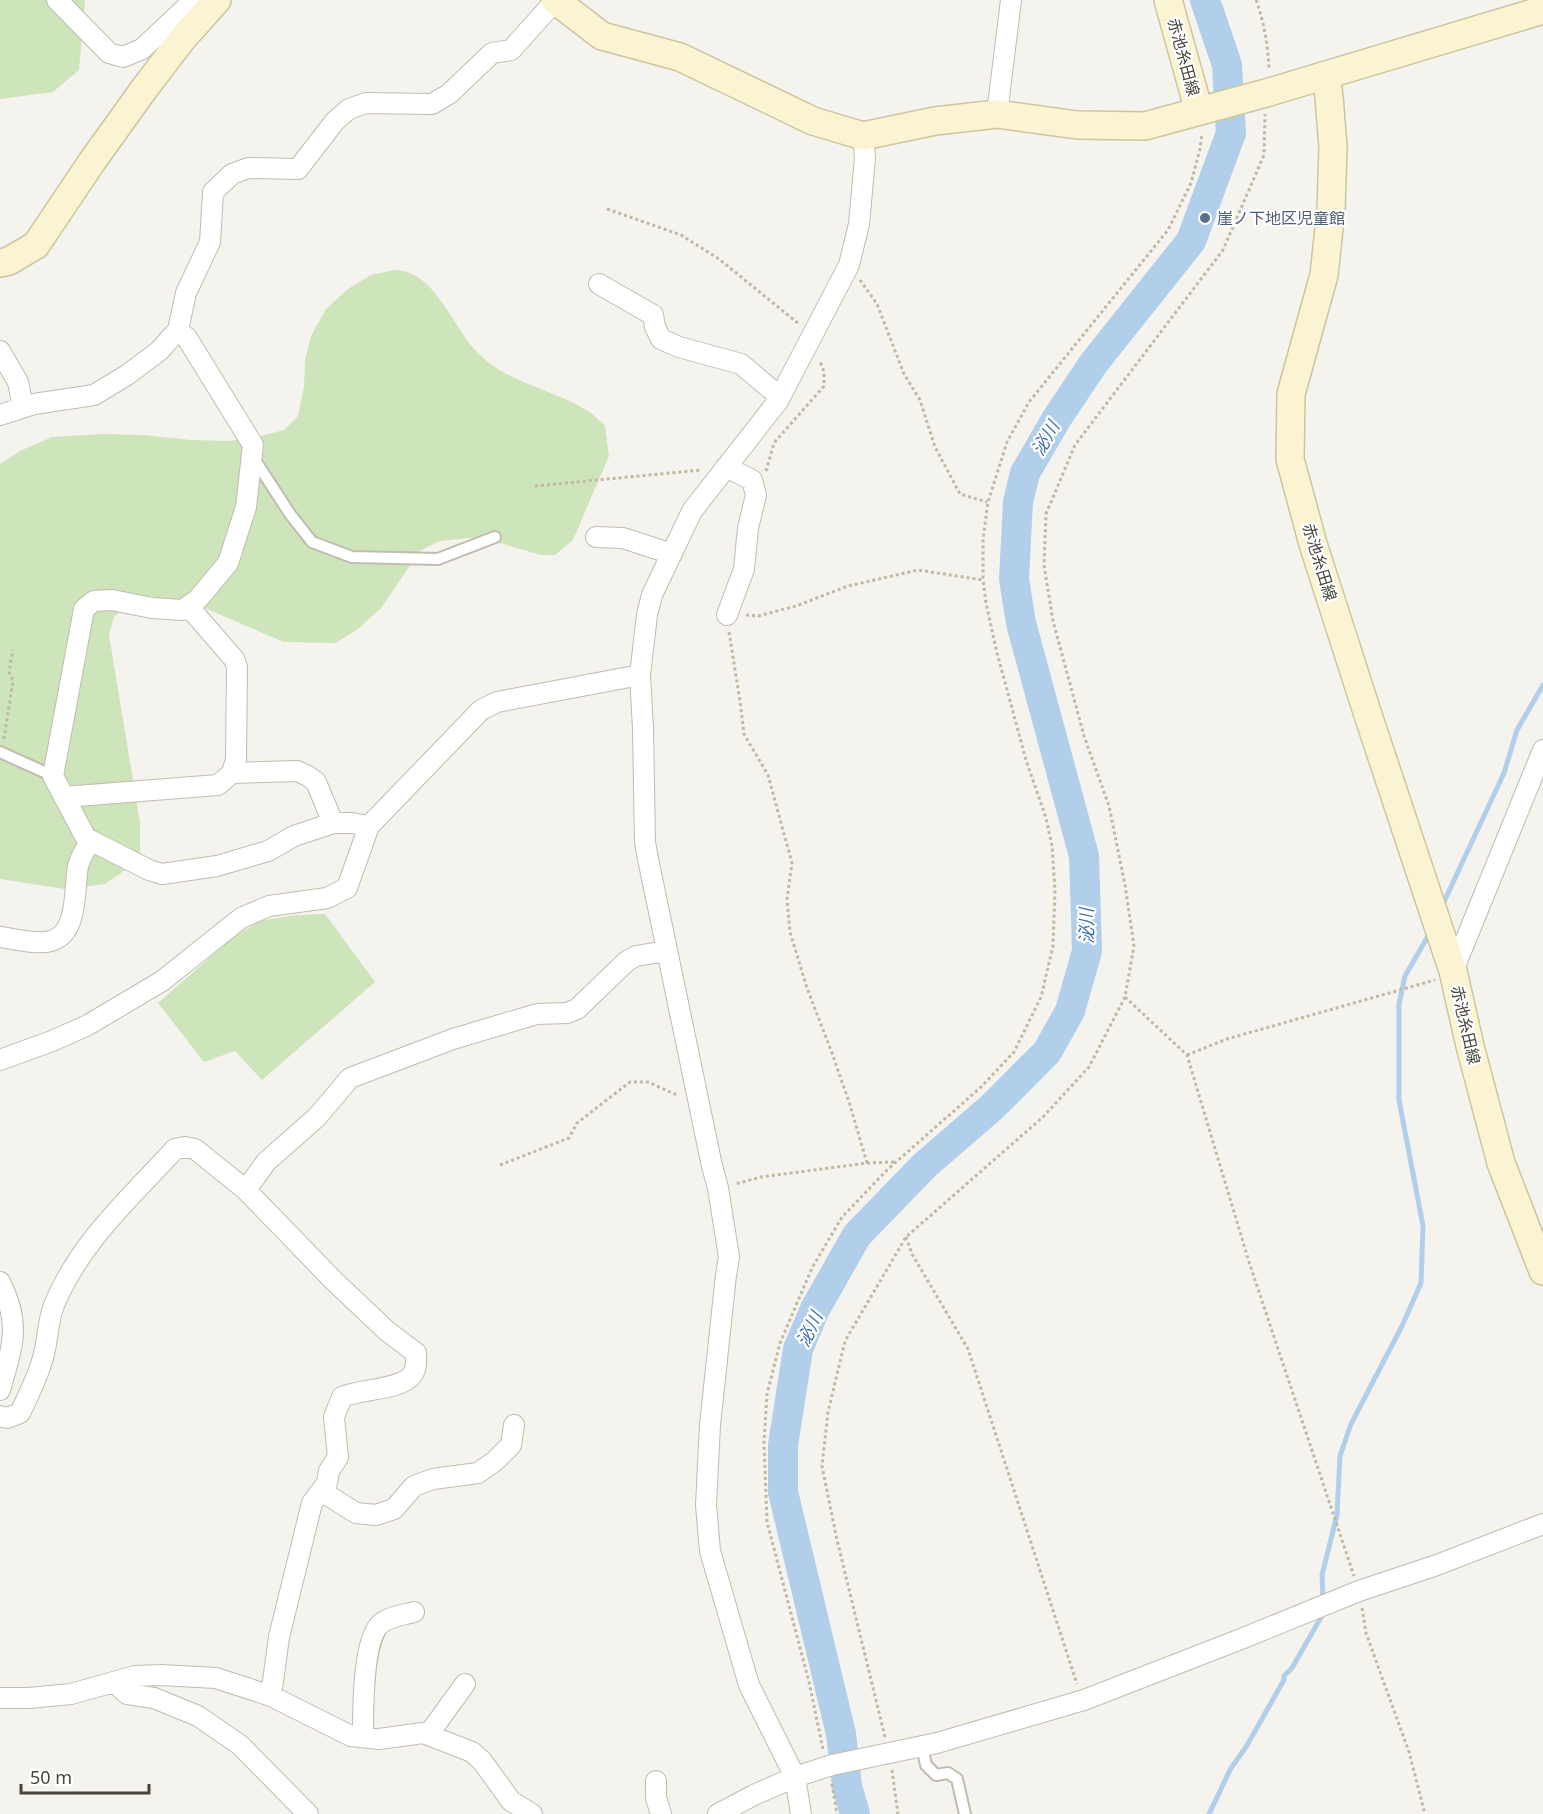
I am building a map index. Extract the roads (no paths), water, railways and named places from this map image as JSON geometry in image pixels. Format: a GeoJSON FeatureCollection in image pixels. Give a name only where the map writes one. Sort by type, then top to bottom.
{"type":"FeatureCollection","features":[{"type":"Feature","properties":{"kind":"main road"},"geometry":{"type":"LineString","coordinates":[[0,263],[9,261],[36,245],[144,89],[217,0]]}},
{"type":"Feature","properties":{"kind":"main road","name":"赤池糸田線"},"geometry":{"type":"LineString","coordinates":[[1168,0],[1204,110],[1326,75],[1333,147],[1331,210],[1324,275],[1291,394],[1290,459],[1327,588],[1453,971],[1501,1163],[1543,1271]]}},
{"type":"Feature","properties":{"kind":"main road"},"geometry":{"type":"LineString","coordinates":[[555,1],[602,36],[680,57],[813,121],[863,136],[935,121],[997,114],[1077,125],[1145,126],[1204,110]]}},
{"type":"Feature","properties":{"kind":"main road"},"geometry":{"type":"LineString","coordinates":[[1326,75],[1543,10]]}},
{"type":"Feature","properties":{"kind":"street"},"geometry":{"type":"LineString","coordinates":[[57,0],[110,53],[123,57],[142,49],[194,0]]}},
{"type":"Feature","properties":{"kind":"street"},"geometry":{"type":"LineString","coordinates":[[997,114],[1011,0]]}},
{"type":"Feature","properties":{"kind":"street"},"geometry":{"type":"LineString","coordinates":[[0,415],[34,404],[94,395],[127,375],[159,351],[178,330],[186,293],[210,242],[213,192],[232,174],[248,168],[298,169],[335,121],[349,109],[366,103],[432,104],[449,94],[492,53],[511,50],[555,1]]}},
{"type":"Feature","properties":{"kind":"street"},"geometry":{"type":"LineString","coordinates":[[801,1814],[795,1777],[750,1685],[710,1551],[706,1505],[710,1425],[729,1257],[718,1188],[666,951],[645,842],[640,675],[646,615],[652,595],[692,511],[780,397],[847,270],[859,224],[865,158],[863,136]]}},
{"type":"Feature","properties":{"kind":"street"},"geometry":{"type":"LineString","coordinates":[[599,284],[653,315],[655,327],[662,339],[679,348],[741,364],[780,397]]}},
{"type":"Feature","properties":{"kind":"street"},"geometry":{"type":"LineString","coordinates":[[178,330],[187,338],[253,445],[246,507],[228,563],[198,599],[183,610],[152,608],[112,600],[94,601],[84,609],[53,776],[86,838],[148,870],[162,874],[217,866],[267,851],[294,836],[333,824],[352,823],[369,826]]}},
{"type":"Feature","properties":{"kind":"street"},"geometry":{"type":"LineString","coordinates":[[0,351],[18,382],[23,407]]}},
{"type":"Feature","properties":{"kind":"street"},"geometry":{"type":"LineString","coordinates":[[726,468],[752,480],[756,495],[748,528],[744,569],[727,615]]}},
{"type":"Feature","properties":{"kind":"street"},"geometry":{"type":"LineString","coordinates":[[596,537],[623,538],[672,554]]}},
{"type":"Feature","properties":{"kind":"street"},"geometry":{"type":"LineString","coordinates":[[64,797],[218,785],[232,773],[236,759],[237,667],[234,659],[188,606]]}},
{"type":"Feature","properties":{"kind":"street"},"geometry":{"type":"LineString","coordinates":[[0,1060],[88,1025],[162,981],[241,918],[269,906],[327,898],[348,888],[369,826],[481,710],[498,702],[640,675]]}},
{"type":"Feature","properties":{"kind":"street"},"geometry":{"type":"LineString","coordinates":[[1453,971],[1543,750]]}},
{"type":"Feature","properties":{"kind":"street"},"geometry":{"type":"LineString","coordinates":[[232,773],[297,771],[308,776],[316,782],[333,824]]}},
{"type":"Feature","properties":{"kind":"street"},"geometry":{"type":"LineString","coordinates":[[0,937],[39,942],[52,941],[64,934],[74,911],[78,867],[91,841]]}},
{"type":"Feature","properties":{"kind":"street"},"geometry":{"type":"LineString","coordinates":[[246,1190],[266,1162],[317,1117],[350,1078],[453,1039],[509,1022],[537,1014],[567,1013],[578,1009],[627,961],[636,956],[666,951]]}},
{"type":"Feature","properties":{"kind":"street"},"geometry":{"type":"LineString","coordinates":[[0,1416],[7,1418],[20,1413],[37,1379],[53,1307],[76,1263],[95,1234],[175,1149],[185,1147],[195,1149],[246,1190],[334,1281],[387,1331],[416,1353],[417,1363],[414,1374],[405,1383],[350,1393],[342,1397],[334,1418],[338,1457],[329,1471],[327,1483],[312,1503],[282,1626],[271,1696]]}},
{"type":"Feature","properties":{"kind":"street"},"geometry":{"type":"LineString","coordinates":[[0,1282],[13,1318],[13,1343],[0,1390]]}},
{"type":"Feature","properties":{"kind":"street"},"geometry":{"type":"LineString","coordinates":[[321,1491],[356,1513],[376,1515],[394,1509],[414,1486],[433,1479],[478,1473],[495,1461],[510,1445],[514,1425]]}},
{"type":"Feature","properties":{"kind":"street"},"geometry":{"type":"LineString","coordinates":[[718,1814],[795,1777],[829,1766],[922,1746],[1084,1700],[1359,1591],[1437,1565],[1543,1524]]}},
{"type":"Feature","properties":{"kind":"street"},"geometry":{"type":"LineString","coordinates":[[363,1737],[364,1680],[373,1632],[382,1622],[414,1612]]}},
{"type":"Feature","properties":{"kind":"street"},"geometry":{"type":"LineString","coordinates":[[0,1698],[71,1695],[135,1676],[216,1677],[271,1696],[351,1736],[380,1739],[423,1733],[472,1752],[482,1761],[511,1801],[532,1814]]}},
{"type":"Feature","properties":{"kind":"street"},"geometry":{"type":"LineString","coordinates":[[114,1682],[127,1694],[154,1698],[198,1716],[240,1745],[308,1814]]}},
{"type":"Feature","properties":{"kind":"street"},"geometry":{"type":"LineString","coordinates":[[428,1735],[465,1684]]}},
{"type":"Feature","properties":{"kind":"street"},"geometry":{"type":"LineString","coordinates":[[656,1780],[656,1797],[661,1814]]}},
{"type":"Feature","properties":{"kind":"lane"},"geometry":{"type":"LineString","coordinates":[[253,456],[290,514],[312,542],[352,557],[438,559],[495,537]]}},
{"type":"Feature","properties":{"kind":"lane"},"geometry":{"type":"LineString","coordinates":[[1,752],[53,776]]}},
{"type":"Feature","properties":{"kind":"lane"},"geometry":{"type":"LineString","coordinates":[[922,1746],[926,1765],[936,1775],[948,1773],[957,1779],[965,1814]]}},
{"type":"Feature","properties":{"kind":"waterway","name":"泌川"},"geometry":{"type":"LineString","coordinates":[[855,1814],[847,1786],[841,1734],[783,1492],[783,1445],[798,1349],[815,1309],[857,1235],[925,1165],[991,1108],[1047,1052],[1070,1011],[1087,951],[1084,856],[1021,623],[1014,579],[1018,502],[1025,473],[1057,418],[1093,364],[1191,241],[1231,133],[1227,65],[1205,0]]}},
{"type":"Feature","properties":{"kind":"waterway"},"geometry":{"type":"LineString","coordinates":[[1442,906],[1504,773],[1517,730],[1543,685]]}},
{"type":"Feature","properties":{"kind":"waterway"},"geometry":{"type":"LineString","coordinates":[[1323,1599],[1322,1575],[1337,1515],[1340,1456],[1351,1424],[1402,1326],[1421,1283],[1423,1226],[1399,1100],[1399,1004],[1405,976],[1431,931]]}},
{"type":"Feature","properties":{"kind":"waterway"},"geometry":{"type":"LineString","coordinates":[[1209,1814],[1231,1768],[1246,1747],[1284,1680],[1284,1676],[1292,1668],[1324,1612]]}},
{"type":"Feature","properties":{"kind":"place","name":"崖ノ下地区児童館"},"geometry":{"type":"Point","coordinates":[1205,218]}}]}
